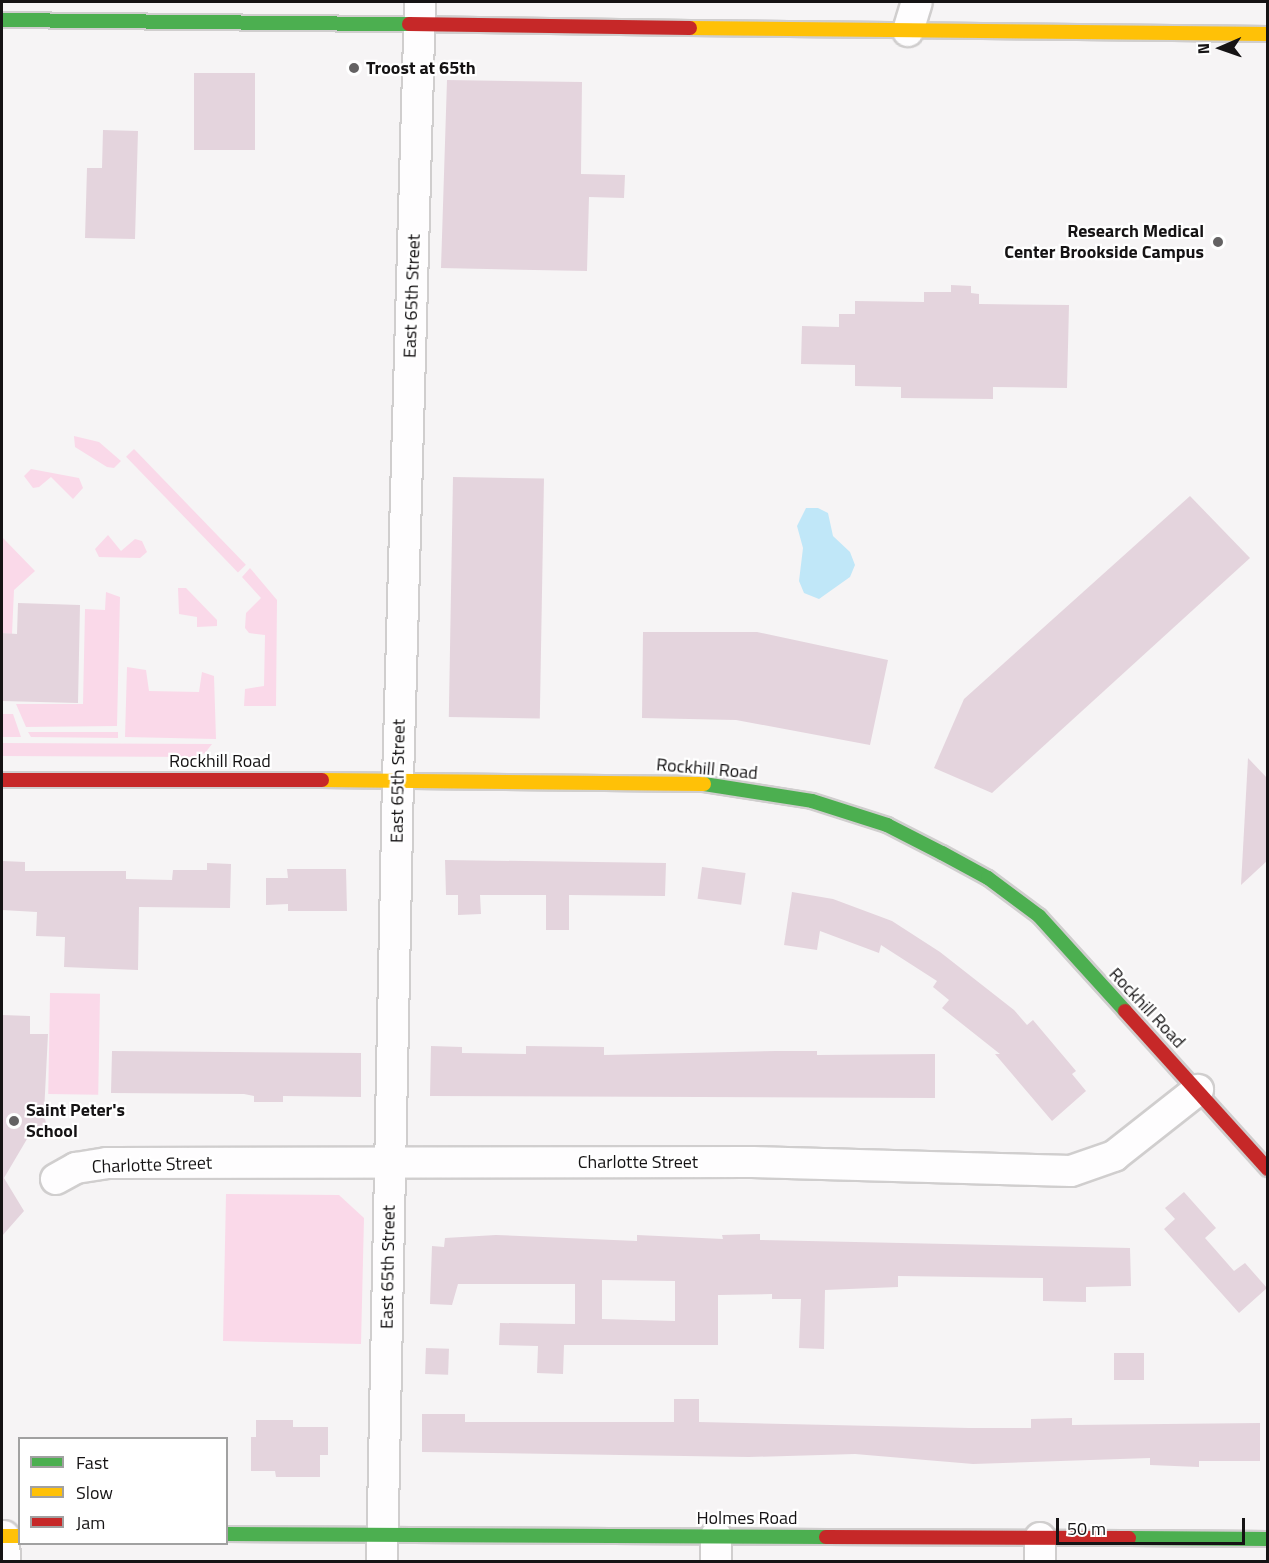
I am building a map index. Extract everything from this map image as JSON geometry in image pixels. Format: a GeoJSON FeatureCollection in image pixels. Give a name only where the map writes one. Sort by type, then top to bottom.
{"type":"FeatureCollection","features":[{"type":"Feature","properties":{"kind":"main road"},"geometry":{"type":"LineString","coordinates":[[2,20],[420,13],[908,31],[1268,34]]}},
{"type":"Feature","properties":{"kind":"main road","name":"Rockhill Road"},"geometry":{"type":"LineString","coordinates":[[2,780],[656,781],[732,786],[812,801],[887,825],[988,878],[1039,916],[1268,1169]]}},
{"type":"Feature","properties":{"kind":"main road","name":"Holmes Road"},"geometry":{"type":"LineString","coordinates":[[228,1534],[383,1548],[1040,1550],[1268,1539]]}},
{"type":"Feature","properties":{"kind":"street"},"geometry":{"type":"LineString","coordinates":[[908,31],[917,2]]}},
{"type":"Feature","properties":{"kind":"street","name":"East 65th Street"},"geometry":{"type":"LineString","coordinates":[[383,1548],[398,779],[420,13]]}},
{"type":"Feature","properties":{"kind":"street","name":"Charlotte Street"},"geometry":{"type":"LineString","coordinates":[[56,1179],[76,1168],[107,1163],[752,1162],[1071,1171],[1114,1156],[1198,1090]]}},
{"type":"Feature","properties":{"kind":"shaded area"},"geometry":{"type":"Polygon","coordinates":[[[74,436],[99,442],[121,461],[114,468],[107,467],[75,447],[74,436]]]}},
{"type":"Feature","properties":{"kind":"shaded area"},"geometry":{"type":"Polygon","coordinates":[[[134,449],[246,565],[238,572],[126,457],[134,449]]]}},
{"type":"Feature","properties":{"kind":"shaded area"},"geometry":{"type":"Polygon","coordinates":[[[31,469],[79,478],[83,488],[73,499],[51,477],[39,487],[33,488],[24,476],[31,469]]]}},
{"type":"Feature","properties":{"kind":"shaded area"},"geometry":{"type":"Polygon","coordinates":[[[108,535],[121,551],[135,539],[142,541],[147,552],[140,558],[99,557],[95,549],[108,535]]]}},
{"type":"Feature","properties":{"kind":"shaded area"},"geometry":{"type":"Polygon","coordinates":[[[2,537],[35,571],[14,590],[12,634],[2,633],[2,537]]]}},
{"type":"Feature","properties":{"kind":"shaded area"},"geometry":{"type":"Polygon","coordinates":[[[250,568],[277,600],[276,706],[244,706],[245,689],[264,686],[265,635],[249,633],[245,628],[246,613],[261,598],[242,577],[250,568]]]}},
{"type":"Feature","properties":{"kind":"shaded area"},"geometry":{"type":"Polygon","coordinates":[[[178,588],[186,588],[217,620],[217,626],[197,627],[197,617],[179,614],[178,588]]]}},
{"type":"Feature","properties":{"kind":"shaded area"},"geometry":{"type":"Polygon","coordinates":[[[106,592],[120,597],[117,726],[26,727],[16,704],[83,704],[85,609],[105,610],[106,592]]]}},
{"type":"Feature","properties":{"kind":"shaded area"},"geometry":{"type":"Polygon","coordinates":[[[127,667],[146,670],[149,691],[199,692],[202,672],[214,676],[216,739],[125,737],[127,667]]]}},
{"type":"Feature","properties":{"kind":"shaded area"},"geometry":{"type":"Polygon","coordinates":[[[2,714],[13,714],[21,737],[2,737],[2,714]]]}},
{"type":"Feature","properties":{"kind":"shaded area"},"geometry":{"type":"Polygon","coordinates":[[[28,732],[118,732],[118,738],[31,737],[28,732]]]}},
{"type":"Feature","properties":{"kind":"shaded area"},"geometry":{"type":"Polygon","coordinates":[[[2,743],[212,744],[205,753],[194,757],[2,756],[2,743]]]}},
{"type":"Feature","properties":{"kind":"shaded area"},"geometry":{"type":"Polygon","coordinates":[[[50,993],[100,994],[98,1095],[48,1094],[50,993]]]}},
{"type":"Feature","properties":{"kind":"shaded area"},"geometry":{"type":"Polygon","coordinates":[[[226,1194],[339,1195],[364,1218],[361,1344],[223,1341],[226,1194]]]}},
{"type":"Feature","properties":{"kind":"water"},"geometry":{"type":"Polygon","coordinates":[[[806,508],[818,508],[828,513],[833,536],[850,552],[855,565],[850,577],[819,599],[804,593],[799,581],[803,548],[797,526],[806,508]]]}},
{"type":"Feature","properties":{"kind":"building"},"geometry":{"type":"Polygon","coordinates":[[[194,73],[255,73],[255,150],[194,150],[194,73]]]}},
{"type":"Feature","properties":{"kind":"building"},"geometry":{"type":"Polygon","coordinates":[[[447,80],[582,82],[581,174],[625,175],[624,198],[589,197],[587,271],[441,268],[447,80]]]}},
{"type":"Feature","properties":{"kind":"building"},"geometry":{"type":"Polygon","coordinates":[[[103,130],[138,131],[135,239],[85,238],[87,168],[102,168],[103,130]]]}},
{"type":"Feature","properties":{"kind":"building"},"geometry":{"type":"Polygon","coordinates":[[[951,285],[971,286],[971,293],[979,294],[979,304],[1069,305],[1067,388],[993,387],[993,399],[901,398],[901,387],[855,386],[855,365],[801,364],[802,326],[839,327],[839,314],[855,314],[855,301],[924,302],[924,292],[951,292],[951,285]]]}},
{"type":"Feature","properties":{"kind":"building"},"geometry":{"type":"Polygon","coordinates":[[[453,477],[544,479],[540,719],[449,717],[453,477]]]}},
{"type":"Feature","properties":{"kind":"building"},"geometry":{"type":"Polygon","coordinates":[[[1190,496],[1250,558],[992,793],[934,768],[964,699],[1190,496]]]}},
{"type":"Feature","properties":{"kind":"building"},"geometry":{"type":"Polygon","coordinates":[[[18,603],[80,605],[78,703],[2,701],[2,633],[17,634],[18,603]]]}},
{"type":"Feature","properties":{"kind":"building"},"geometry":{"type":"Polygon","coordinates":[[[643,632],[757,632],[888,660],[870,745],[736,720],[642,718],[643,632]]]}},
{"type":"Feature","properties":{"kind":"building"},"geometry":{"type":"Polygon","coordinates":[[[1248,758],[1268,779],[1268,860],[1241,885],[1248,758]]]}},
{"type":"Feature","properties":{"kind":"building"},"geometry":{"type":"Polygon","coordinates":[[[445,860],[666,863],[665,896],[569,895],[569,930],[546,930],[546,895],[480,895],[481,914],[458,915],[458,895],[446,895],[445,860]]]}},
{"type":"Feature","properties":{"kind":"building"},"geometry":{"type":"Polygon","coordinates":[[[2,861],[25,862],[25,871],[126,871],[126,879],[172,880],[173,870],[207,870],[207,863],[231,864],[230,908],[139,907],[138,970],[64,967],[65,937],[36,936],[37,912],[2,910],[2,861]]]}},
{"type":"Feature","properties":{"kind":"building"},"geometry":{"type":"Polygon","coordinates":[[[702,867],[746,873],[741,905],[698,899],[702,867]]]}},
{"type":"Feature","properties":{"kind":"building"},"geometry":{"type":"Polygon","coordinates":[[[287,869],[346,869],[347,911],[288,911],[288,904],[266,905],[266,878],[288,878],[287,869]]]}},
{"type":"Feature","properties":{"kind":"building"},"geometry":{"type":"Polygon","coordinates":[[[792,892],[833,899],[892,921],[940,952],[1014,1010],[1027,1025],[1033,1020],[1076,1071],[1072,1074],[1086,1091],[1052,1121],[995,1054],[1000,1054],[942,1008],[949,1000],[933,987],[937,981],[881,945],[879,953],[820,931],[817,950],[784,945],[792,892]]]}},
{"type":"Feature","properties":{"kind":"building","name":"Saint Peter's School"},"geometry":{"type":"Polygon","coordinates":[[[2,1015],[30,1016],[30,1034],[48,1034],[44,1113],[47,1129],[27,1139],[4,1178],[24,1211],[2,1236],[2,1015]]]}},
{"type":"Feature","properties":{"kind":"building"},"geometry":{"type":"Polygon","coordinates":[[[431,1046],[462,1047],[462,1053],[526,1054],[526,1046],[604,1047],[604,1055],[776,1051],[817,1051],[817,1055],[935,1054],[935,1098],[430,1096],[431,1046]]]}},
{"type":"Feature","properties":{"kind":"building"},"geometry":{"type":"Polygon","coordinates":[[[112,1051],[361,1053],[361,1097],[283,1096],[283,1102],[254,1102],[254,1096],[244,1094],[111,1093],[112,1051]]]}},
{"type":"Feature","properties":{"kind":"building"},"geometry":{"type":"Polygon","coordinates":[[[1184,1192],[1216,1228],[1205,1238],[1234,1271],[1245,1263],[1267,1288],[1239,1313],[1164,1229],[1175,1219],[1165,1208],[1184,1192]]]}},
{"type":"Feature","properties":{"kind":"building"},"geometry":{"type":"Polygon","coordinates":[[[760,1234],[760,1240],[1130,1248],[1131,1286],[1086,1287],[1086,1302],[1043,1301],[1043,1278],[898,1276],[898,1287],[825,1290],[824,1349],[799,1348],[801,1299],[772,1299],[772,1294],[718,1295],[718,1345],[564,1345],[563,1374],[537,1373],[538,1346],[499,1345],[500,1323],[575,1324],[575,1284],[458,1284],[452,1305],[430,1304],[432,1246],[444,1247],[445,1238],[496,1235],[637,1241],[637,1235],[723,1239],[722,1235],[760,1234]],[[602,1280],[602,1319],[675,1321],[675,1281],[602,1280]]]}},
{"type":"Feature","properties":{"kind":"building"},"geometry":{"type":"Polygon","coordinates":[[[426,1348],[449,1349],[448,1375],[425,1374],[426,1348]]]}},
{"type":"Feature","properties":{"kind":"building"},"geometry":{"type":"Polygon","coordinates":[[[1114,1353],[1144,1353],[1144,1380],[1114,1380],[1114,1353]]]}},
{"type":"Feature","properties":{"kind":"building"},"geometry":{"type":"Polygon","coordinates":[[[674,1399],[699,1399],[699,1422],[969,1428],[1031,1428],[1031,1419],[1072,1418],[1072,1425],[1260,1423],[1260,1461],[1199,1461],[1199,1467],[1150,1465],[1150,1458],[973,1464],[855,1454],[749,1457],[422,1452],[422,1414],[465,1414],[465,1422],[674,1422],[674,1399]]]}},
{"type":"Feature","properties":{"kind":"building"},"geometry":{"type":"Polygon","coordinates":[[[256,1420],[293,1420],[293,1427],[328,1427],[328,1455],[320,1455],[320,1477],[276,1477],[275,1471],[251,1471],[251,1437],[256,1437],[256,1420]]]}},
{"type":"Feature","properties":{"kind":"traffic: fast"},"geometry":{"type":"LineString","coordinates":[[2,20],[409,24]]}},
{"type":"Feature","properties":{"kind":"traffic: fast"},"geometry":{"type":"LineString","coordinates":[[704,784],[812,801],[887,825],[942,853],[988,878],[1039,916],[1125,1011]]}},
{"type":"Feature","properties":{"kind":"traffic: fast"},"geometry":{"type":"LineString","coordinates":[[228,1534],[826,1537]]}},
{"type":"Feature","properties":{"kind":"traffic: fast"},"geometry":{"type":"LineString","coordinates":[[1129,1538],[1268,1539]]}},
{"type":"Feature","properties":{"kind":"traffic: slow"},"geometry":{"type":"LineString","coordinates":[[690,28],[1268,34]]}},
{"type":"Feature","properties":{"kind":"traffic: slow"},"geometry":{"type":"LineString","coordinates":[[322,780],[704,784]]}},
{"type":"Feature","properties":{"kind":"traffic: slow"},"geometry":{"type":"LineString","coordinates":[[2,1536],[18,1536]]}},
{"type":"Feature","properties":{"kind":"traffic: jam"},"geometry":{"type":"LineString","coordinates":[[409,24],[690,28]]}},
{"type":"Feature","properties":{"kind":"traffic: jam"},"geometry":{"type":"LineString","coordinates":[[2,780],[322,780]]}},
{"type":"Feature","properties":{"kind":"traffic: jam"},"geometry":{"type":"LineString","coordinates":[[1125,1011],[1268,1169]]}},
{"type":"Feature","properties":{"kind":"traffic: jam"},"geometry":{"type":"LineString","coordinates":[[826,1537],[1129,1538]]}},
{"type":"Feature","properties":{"kind":"place","name":"Troost at 65th"},"geometry":{"type":"Point","coordinates":[354,68]}},
{"type":"Feature","properties":{"kind":"place","name":"Research Medical Center Brookside Campus"},"geometry":{"type":"Point","coordinates":[1218,242]}},
{"type":"Feature","properties":{"kind":"place","name":"Saint Peter's School"},"geometry":{"type":"Point","coordinates":[14,1121]}}]}
